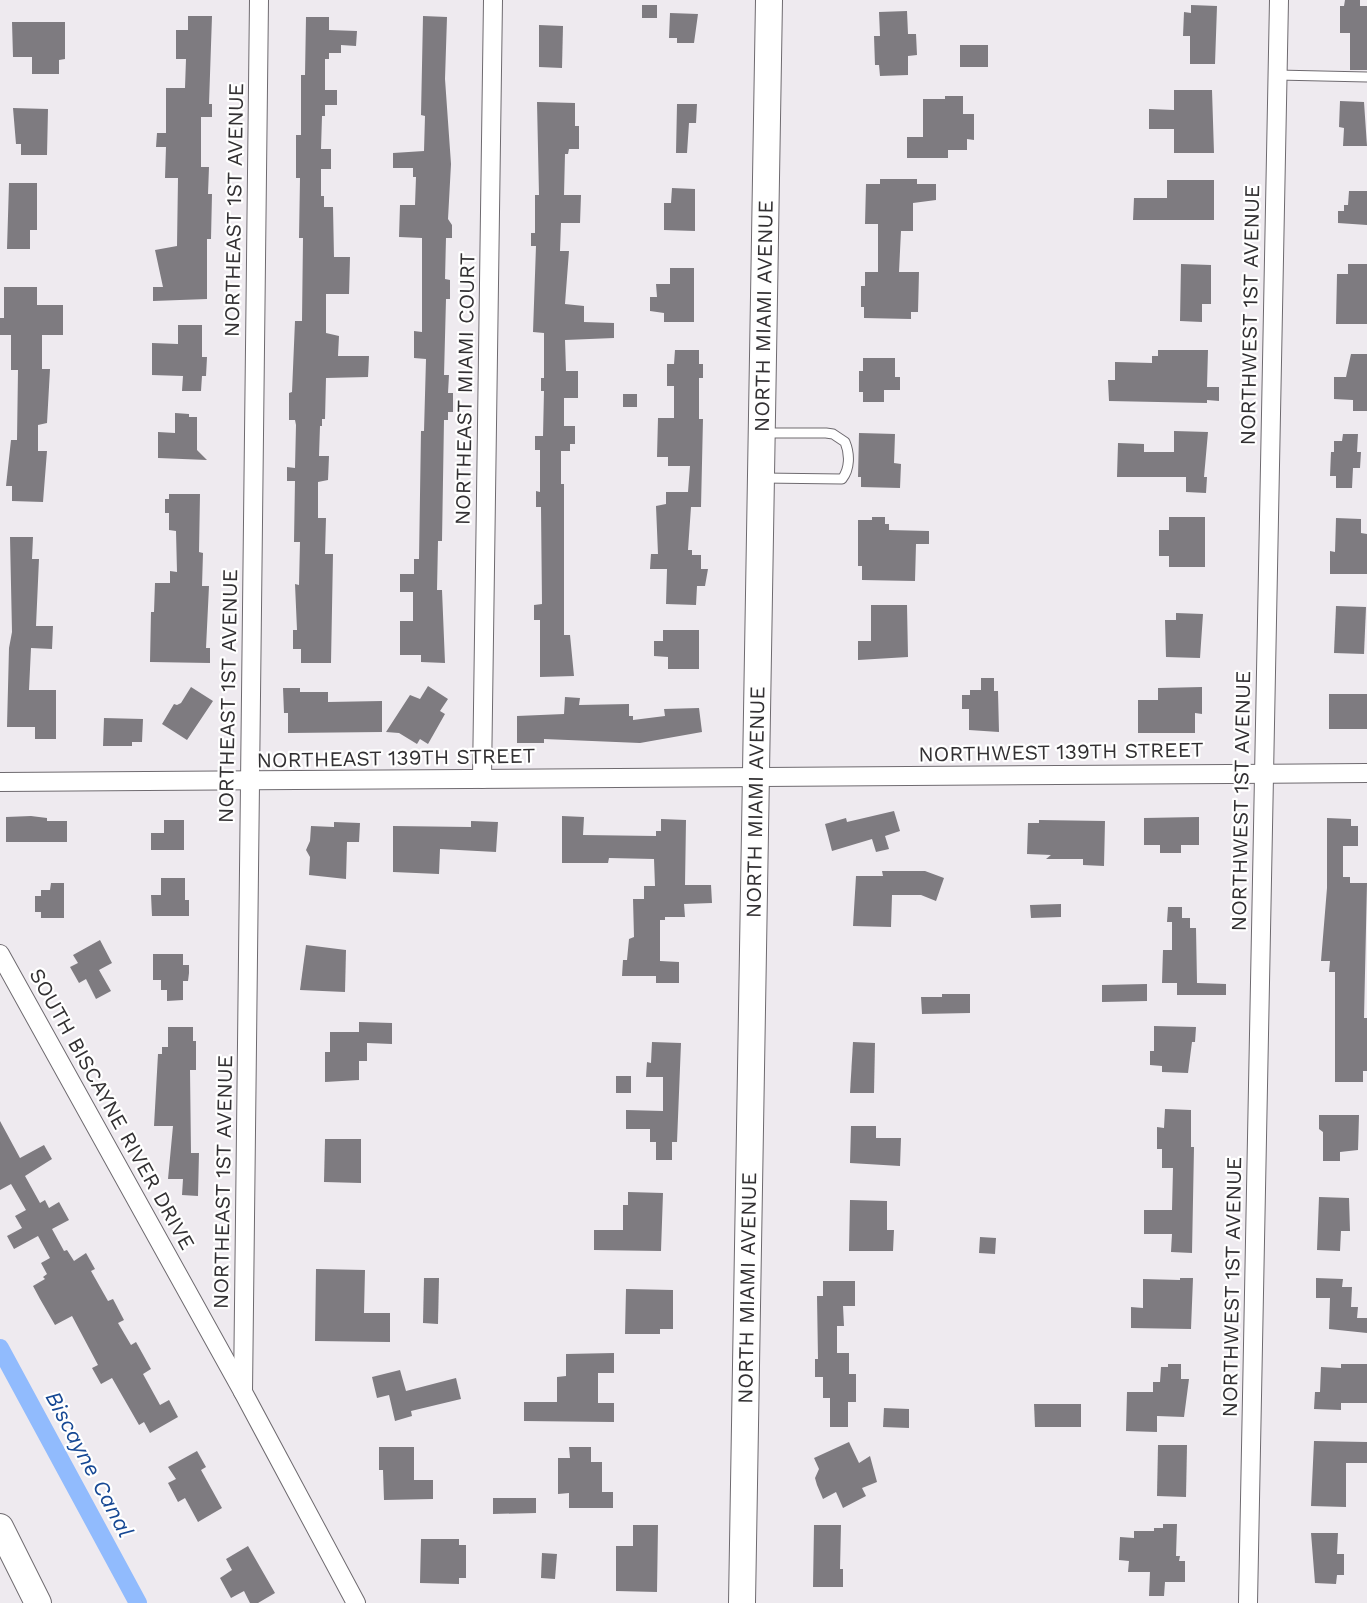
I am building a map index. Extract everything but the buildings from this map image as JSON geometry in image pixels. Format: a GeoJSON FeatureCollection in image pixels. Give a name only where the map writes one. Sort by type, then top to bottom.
{"type":"FeatureCollection","features":[{"type":"Feature","properties":{"kind":"street","name":"NORTHEAST 1ST AVENUE"},"geometry":{"type":"LineString","coordinates":[[243,1392],[259,0]]}},
{"type":"Feature","properties":{"kind":"street","name":"NORTHEAST MIAMI COURT"},"geometry":{"type":"LineString","coordinates":[[482,779],[493,0]]}},
{"type":"Feature","properties":{"kind":"street","name":"NORTH MIAMI AVENUE"},"geometry":{"type":"LineString","coordinates":[[742,1603],[769,0]]}},
{"type":"Feature","properties":{"kind":"street","name":"NORTHWEST 1ST AVENUE"},"geometry":{"type":"LineString","coordinates":[[1248,1603],[1279,0]]}},
{"type":"Feature","properties":{"kind":"street","name":"NORTHWEST 139TH STREET"},"geometry":{"type":"LineString","coordinates":[[756,777],[1367,773]]}},
{"type":"Feature","properties":{"kind":"street","name":"NORTHEAST 139TH STREET"},"geometry":{"type":"LineString","coordinates":[[0,782],[756,777]]}},
{"type":"Feature","properties":{"kind":"street","name":"SOUTH BISCAYNE RIVER DRIVE"},"geometry":{"type":"LineString","coordinates":[[0,954],[243,1392],[356,1603]]}},
{"type":"Feature","properties":{"kind":"street"},"geometry":{"type":"LineString","coordinates":[[0,1527],[38,1603]]}},
{"type":"Feature","properties":{"kind":"lane"},"geometry":{"type":"LineString","coordinates":[[1277,75],[1367,77]]}},
{"type":"Feature","properties":{"kind":"lane"},"geometry":{"type":"LineString","coordinates":[[761,478],[842,479],[846,474],[848,456],[845,442],[833,434],[762,433]]}},
{"type":"Feature","properties":{"kind":"waterway","name":"Biscayne Canal"},"geometry":{"type":"LineString","coordinates":[[0,1348],[138,1603]]}}]}
